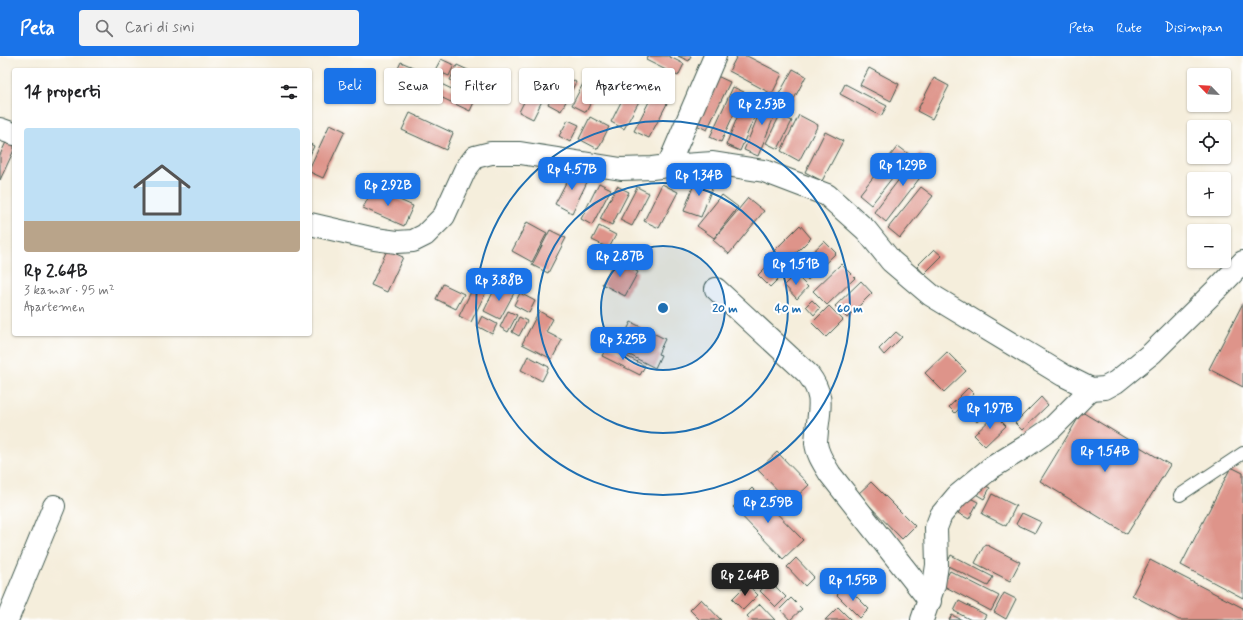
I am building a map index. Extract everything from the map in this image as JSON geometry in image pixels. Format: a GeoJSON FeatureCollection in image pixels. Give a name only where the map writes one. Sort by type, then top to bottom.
{"type":"FeatureCollection","features":[{"type":"Feature","properties":{"kind":"street"},"geometry":{"type":"LineString","coordinates":[[668,166],[715,56]]}},
{"type":"Feature","properties":{"kind":"street"},"geometry":{"type":"LineString","coordinates":[[0,129],[12,133]]}},
{"type":"Feature","properties":{"kind":"street"},"geometry":{"type":"LineString","coordinates":[[312,224],[374,239],[397,242],[413,242],[425,235],[444,216],[465,170],[475,157],[491,153],[520,153],[621,169],[713,164],[764,171],[827,195],[866,230],[891,261],[931,295],[1064,375],[1091,389],[1105,388],[1116,382],[1152,353],[1243,262]]}},
{"type":"Feature","properties":{"kind":"street"},"geometry":{"type":"LineString","coordinates":[[716,289],[808,374],[815,383],[820,394],[816,443],[821,459],[926,610]]}},
{"type":"Feature","properties":{"kind":"street"},"geometry":{"type":"LineString","coordinates":[[926,610],[934,584],[937,565],[936,528],[942,515],[957,496],[991,468],[1026,447],[1052,428],[1091,389]]}},
{"type":"Feature","properties":{"kind":"street"},"geometry":{"type":"LineString","coordinates":[[7,620],[54,506]]}},
{"type":"Feature","properties":{"kind":"lane"},"geometry":{"type":"LineString","coordinates":[[1180,495],[1243,453]]}},
{"type":"Feature","properties":{"kind":"building"},"geometry":{"type":"Polygon","coordinates":[[[648,56],[668,56],[684,64],[678,76],[675,74],[675,68],[662,68],[646,60],[648,56]]]}},
{"type":"Feature","properties":{"kind":"building"},"geometry":{"type":"Polygon","coordinates":[[[678,56],[691,56],[689,61],[678,56]]]}},
{"type":"Feature","properties":{"kind":"building"},"geometry":{"type":"Polygon","coordinates":[[[737,56],[747,56],[782,74],[772,94],[729,71],[737,56]]]}},
{"type":"Feature","properties":{"kind":"building"},"geometry":{"type":"Polygon","coordinates":[[[441,59],[454,65],[451,68],[449,76],[443,73],[443,68],[436,68],[441,59]]]}},
{"type":"Feature","properties":{"kind":"building"},"geometry":{"type":"Polygon","coordinates":[[[401,62],[415,68],[398,68],[401,62]]]}},
{"type":"Feature","properties":{"kind":"building"},"geometry":{"type":"Polygon","coordinates":[[[457,65],[464,68],[456,68],[457,65]]]}},
{"type":"Feature","properties":{"kind":"building"},"geometry":{"type":"Polygon","coordinates":[[[869,68],[899,84],[891,101],[860,85],[869,68]]]}},
{"type":"Feature","properties":{"kind":"building"},"geometry":{"type":"Polygon","coordinates":[[[793,69],[806,76],[793,101],[779,94],[793,69]]]}},
{"type":"Feature","properties":{"kind":"building"},"geometry":{"type":"Polygon","coordinates":[[[715,75],[730,82],[707,130],[692,123],[715,75]]]}},
{"type":"Feature","properties":{"kind":"building"},"geometry":{"type":"Polygon","coordinates":[[[934,78],[949,86],[932,119],[917,111],[934,78]]]}},
{"type":"Feature","properties":{"kind":"building"},"geometry":{"type":"Polygon","coordinates":[[[845,84],[887,106],[881,116],[840,94],[845,84]]]}},
{"type":"Feature","properties":{"kind":"building"},"geometry":{"type":"Polygon","coordinates":[[[443,85],[451,89],[451,102],[443,98],[443,85]]]}},
{"type":"Feature","properties":{"kind":"building"},"geometry":{"type":"Polygon","coordinates":[[[582,86],[582,104],[590,104],[586,112],[572,105],[574,104],[582,86]]]}},
{"type":"Feature","properties":{"kind":"building"},"geometry":{"type":"Polygon","coordinates":[[[733,87],[744,92],[721,142],[710,137],[733,87]]]}},
{"type":"Feature","properties":{"kind":"building"},"geometry":{"type":"Polygon","coordinates":[[[747,93],[762,99],[740,151],[726,145],[747,93]]]}},
{"type":"Feature","properties":{"kind":"building"},"geometry":{"type":"Polygon","coordinates":[[[766,97],[780,102],[758,156],[744,150],[766,97]]]}},
{"type":"Feature","properties":{"kind":"building"},"geometry":{"type":"Polygon","coordinates":[[[455,104],[473,104],[470,111],[455,104]]]}},
{"type":"Feature","properties":{"kind":"building"},"geometry":{"type":"Polygon","coordinates":[[[523,104],[540,104],[533,119],[519,112],[523,104]]]}},
{"type":"Feature","properties":{"kind":"building"},"geometry":{"type":"Polygon","coordinates":[[[548,104],[565,104],[561,111],[548,104]]]}},
{"type":"Feature","properties":{"kind":"building"},"geometry":{"type":"Polygon","coordinates":[[[620,104],[638,104],[624,129],[611,122],[620,104]]]}},
{"type":"Feature","properties":{"kind":"building"},"geometry":{"type":"Polygon","coordinates":[[[648,104],[667,104],[649,138],[634,131],[648,104]]]}},
{"type":"Feature","properties":{"kind":"building"},"geometry":{"type":"Polygon","coordinates":[[[410,113],[453,133],[446,150],[402,130],[410,113]]]}},
{"type":"Feature","properties":{"kind":"building"},"geometry":{"type":"Polygon","coordinates":[[[780,115],[792,121],[778,149],[766,143],[780,115]]]}},
{"type":"Feature","properties":{"kind":"building"},"geometry":{"type":"Polygon","coordinates":[[[799,115],[818,125],[799,161],[781,151],[799,115]]]}},
{"type":"Feature","properties":{"kind":"building"},"geometry":{"type":"Polygon","coordinates":[[[590,117],[609,127],[598,149],[579,139],[590,117]]]}},
{"type":"Feature","properties":{"kind":"building"},"geometry":{"type":"Polygon","coordinates":[[[568,120],[579,125],[570,142],[559,136],[568,120]]]}},
{"type":"Feature","properties":{"kind":"building"},"geometry":{"type":"Polygon","coordinates":[[[330,124],[345,131],[323,178],[312,173],[312,163],[330,124]]]}},
{"type":"Feature","properties":{"kind":"building"},"geometry":{"type":"Polygon","coordinates":[[[825,132],[843,141],[822,181],[805,172],[825,132]]]}},
{"type":"Feature","properties":{"kind":"building"},"geometry":{"type":"Polygon","coordinates":[[[7,140],[12,142],[12,154],[0,180],[0,155],[7,140]]]}},
{"type":"Feature","properties":{"kind":"building"},"geometry":{"type":"Polygon","coordinates":[[[898,146],[910,155],[871,205],[859,195],[898,146]]]}},
{"type":"Feature","properties":{"kind":"building"},"geometry":{"type":"Polygon","coordinates":[[[920,152],[932,162],[886,222],[874,212],[920,152]]]}},
{"type":"Feature","properties":{"kind":"building"},"geometry":{"type":"Polygon","coordinates":[[[573,169],[589,178],[572,213],[555,204],[573,169]]]}},
{"type":"Feature","properties":{"kind":"building"},"geometry":{"type":"Polygon","coordinates":[[[697,176],[714,183],[701,217],[684,211],[697,176]]]}},
{"type":"Feature","properties":{"kind":"building"},"geometry":{"type":"Polygon","coordinates":[[[599,183],[611,189],[592,225],[581,219],[599,183]]]}},
{"type":"Feature","properties":{"kind":"building"},"geometry":{"type":"Polygon","coordinates":[[[662,184],[678,192],[659,228],[644,221],[662,184]]]}},
{"type":"Feature","properties":{"kind":"building"},"geometry":{"type":"Polygon","coordinates":[[[617,186],[629,192],[612,225],[600,219],[617,186]]]}},
{"type":"Feature","properties":{"kind":"building"},"geometry":{"type":"Polygon","coordinates":[[[637,187],[649,193],[632,226],[620,220],[637,187]]]}},
{"type":"Feature","properties":{"kind":"building"},"geometry":{"type":"Polygon","coordinates":[[[921,187],[933,196],[900,238],[888,228],[921,187]]]}},
{"type":"Feature","properties":{"kind":"building"},"geometry":{"type":"Polygon","coordinates":[[[373,188],[413,206],[404,226],[363,208],[373,188]]]}},
{"type":"Feature","properties":{"kind":"building"},"geometry":{"type":"Polygon","coordinates":[[[722,195],[738,207],[714,238],[697,226],[722,195]]]}},
{"type":"Feature","properties":{"kind":"building"},"geometry":{"type":"Polygon","coordinates":[[[748,198],[764,211],[729,254],[713,240],[748,198]]]}},
{"type":"Feature","properties":{"kind":"building"},"geometry":{"type":"Polygon","coordinates":[[[527,222],[547,233],[532,262],[512,251],[527,222]]]}},
{"type":"Feature","properties":{"kind":"building"},"geometry":{"type":"Polygon","coordinates":[[[800,225],[811,238],[777,272],[765,260],[800,225]]]}},
{"type":"Feature","properties":{"kind":"building"},"geometry":{"type":"Polygon","coordinates":[[[599,226],[616,235],[609,248],[592,240],[599,226]]]}},
{"type":"Feature","properties":{"kind":"building"},"geometry":{"type":"Polygon","coordinates":[[[550,230],[566,238],[548,273],[532,265],[550,230]]]}},
{"type":"Feature","properties":{"kind":"building"},"geometry":{"type":"Polygon","coordinates":[[[824,241],[836,253],[808,280],[796,268],[824,241]]]}},
{"type":"Feature","properties":{"kind":"building"},"geometry":{"type":"Polygon","coordinates":[[[934,249],[942,256],[924,274],[917,266],[934,249]]]}},
{"type":"Feature","properties":{"kind":"building"},"geometry":{"type":"Polygon","coordinates":[[[387,250],[403,257],[387,292],[371,285],[387,250]]]}},
{"type":"Feature","properties":{"kind":"building"},"geometry":{"type":"Polygon","coordinates":[[[615,260],[638,272],[625,296],[602,284],[615,260]]]}},
{"type":"Feature","properties":{"kind":"building"},"geometry":{"type":"Polygon","coordinates":[[[841,264],[855,278],[827,305],[813,291],[841,264]]]}},
{"type":"Feature","properties":{"kind":"building"},"geometry":{"type":"Polygon","coordinates":[[[767,266],[779,278],[770,287],[758,275],[767,266]]]}},
{"type":"Feature","properties":{"kind":"building"},"geometry":{"type":"Polygon","coordinates":[[[795,274],[808,287],[797,299],[784,285],[795,274]]]}},
{"type":"Feature","properties":{"kind":"building"},"geometry":{"type":"Polygon","coordinates":[[[478,278],[490,284],[471,322],[459,316],[478,278]]]}},
{"type":"Feature","properties":{"kind":"building"},"geometry":{"type":"Polygon","coordinates":[[[861,281],[872,293],[847,318],[835,306],[861,281]]]}},
{"type":"Feature","properties":{"kind":"building"},"geometry":{"type":"Polygon","coordinates":[[[443,284],[464,294],[456,309],[436,299],[443,284]]]}},
{"type":"Feature","properties":{"kind":"building"},"geometry":{"type":"Polygon","coordinates":[[[497,284],[514,293],[500,319],[484,311],[497,284]]]}},
{"type":"Feature","properties":{"kind":"building"},"geometry":{"type":"Polygon","coordinates":[[[520,293],[535,301],[529,313],[514,305],[520,293]]]}},
{"type":"Feature","properties":{"kind":"building"},"geometry":{"type":"Polygon","coordinates":[[[812,300],[820,308],[814,315],[806,306],[812,300]]]}},
{"type":"Feature","properties":{"kind":"building"},"geometry":{"type":"Polygon","coordinates":[[[1243,303],[1243,387],[1209,369],[1243,303]]]}},
{"type":"Feature","properties":{"kind":"building"},"geometry":{"type":"Polygon","coordinates":[[[829,306],[843,320],[826,337],[812,323],[829,306]]]}},
{"type":"Feature","properties":{"kind":"building"},"geometry":{"type":"Polygon","coordinates":[[[508,311],[517,315],[508,332],[500,327],[508,311]]]}},
{"type":"Feature","properties":{"kind":"building"},"geometry":{"type":"Polygon","coordinates":[[[539,311],[553,319],[546,332],[562,340],[552,359],[522,344],[539,311]]]}},
{"type":"Feature","properties":{"kind":"building"},"geometry":{"type":"Polygon","coordinates":[[[482,316],[497,324],[492,334],[477,326],[482,316]]]}},
{"type":"Feature","properties":{"kind":"building"},"geometry":{"type":"Polygon","coordinates":[[[519,317],[527,321],[519,336],[512,332],[519,317]]]}},
{"type":"Feature","properties":{"kind":"building"},"geometry":{"type":"Polygon","coordinates":[[[631,322],[665,339],[658,354],[661,355],[655,368],[614,347],[620,334],[624,336],[631,322]]]}},
{"type":"Feature","properties":{"kind":"building"},"geometry":{"type":"Polygon","coordinates":[[[896,332],[902,337],[884,355],[879,349],[896,332]]]}},
{"type":"Feature","properties":{"kind":"building"},"geometry":{"type":"Polygon","coordinates":[[[607,346],[645,366],[640,375],[602,356],[607,346]]]}},
{"type":"Feature","properties":{"kind":"building"},"geometry":{"type":"Polygon","coordinates":[[[947,352],[966,371],[944,392],[925,373],[947,352]]]}},
{"type":"Feature","properties":{"kind":"building"},"geometry":{"type":"Polygon","coordinates":[[[528,356],[549,367],[542,381],[521,370],[528,356]]]}},
{"type":"Feature","properties":{"kind":"building"},"geometry":{"type":"Polygon","coordinates":[[[968,388],[974,394],[955,413],[949,407],[968,388]]]}},
{"type":"Feature","properties":{"kind":"building"},"geometry":{"type":"Polygon","coordinates":[[[1041,397],[1048,405],[1022,430],[1015,423],[1041,397]]]}},
{"type":"Feature","properties":{"kind":"building"},"geometry":{"type":"Polygon","coordinates":[[[979,401],[989,411],[977,422],[968,413],[979,401]]]}},
{"type":"Feature","properties":{"kind":"building"},"geometry":{"type":"Polygon","coordinates":[[[1082,412],[1170,465],[1127,534],[1040,481],[1082,412]]]}},
{"type":"Feature","properties":{"kind":"building"},"geometry":{"type":"Polygon","coordinates":[[[995,415],[1006,426],[985,446],[974,435],[995,415]]]}},
{"type":"Feature","properties":{"kind":"building"},"geometry":{"type":"Polygon","coordinates":[[[777,452],[809,485],[790,503],[758,470],[777,452]]]}},
{"type":"Feature","properties":{"kind":"building"},"geometry":{"type":"Polygon","coordinates":[[[1231,467],[1243,473],[1243,598],[1181,565],[1231,467]]]}},
{"type":"Feature","properties":{"kind":"building"},"geometry":{"type":"Polygon","coordinates":[[[871,482],[915,526],[902,539],[858,494],[871,482]]]}},
{"type":"Feature","properties":{"kind":"building"},"geometry":{"type":"Polygon","coordinates":[[[979,483],[990,488],[984,499],[974,493],[979,483]]]}},
{"type":"Feature","properties":{"kind":"building"},"geometry":{"type":"Polygon","coordinates":[[[752,488],[803,540],[783,559],[733,507],[752,488]]]}},
{"type":"Feature","properties":{"kind":"building"},"geometry":{"type":"Polygon","coordinates":[[[992,494],[1016,506],[1006,526],[982,514],[992,494]]]}},
{"type":"Feature","properties":{"kind":"building"},"geometry":{"type":"Polygon","coordinates":[[[964,495],[978,502],[969,519],[956,512],[964,495]]]}},
{"type":"Feature","properties":{"kind":"building"},"geometry":{"type":"Polygon","coordinates":[[[1022,513],[1041,522],[1035,533],[1016,524],[1022,513]]]}},
{"type":"Feature","properties":{"kind":"building"},"geometry":{"type":"Polygon","coordinates":[[[985,544],[1020,562],[1010,581],[975,563],[985,544]]]}},
{"type":"Feature","properties":{"kind":"building"},"geometry":{"type":"Polygon","coordinates":[[[951,555],[993,577],[988,586],[946,565],[951,555]]]}},
{"type":"Feature","properties":{"kind":"building"},"geometry":{"type":"Polygon","coordinates":[[[796,558],[814,577],[805,586],[787,567],[796,558]]]}},
{"type":"Feature","properties":{"kind":"building"},"geometry":{"type":"Polygon","coordinates":[[[1150,560],[1243,608],[1243,620],[1179,620],[1132,595],[1150,560]]]}},
{"type":"Feature","properties":{"kind":"building"},"geometry":{"type":"Polygon","coordinates":[[[950,571],[999,596],[991,611],[942,585],[950,571]]]}},
{"type":"Feature","properties":{"kind":"building"},"geometry":{"type":"Polygon","coordinates":[[[770,581],[786,597],[776,607],[760,591],[770,581]]]}},
{"type":"Feature","properties":{"kind":"building"},"geometry":{"type":"Polygon","coordinates":[[[747,584],[758,595],[743,610],[732,599],[747,584]]]}},
{"type":"Feature","properties":{"kind":"building"},"geometry":{"type":"Polygon","coordinates":[[[846,586],[869,609],[860,618],[837,595],[846,586]]]}},
{"type":"Feature","properties":{"kind":"building"},"geometry":{"type":"Polygon","coordinates":[[[1004,593],[1016,599],[1006,619],[994,612],[1004,593]]]}},
{"type":"Feature","properties":{"kind":"building"},"geometry":{"type":"Polygon","coordinates":[[[791,598],[802,609],[790,620],[780,609],[791,598]]]}},
{"type":"Feature","properties":{"kind":"building"},"geometry":{"type":"Polygon","coordinates":[[[701,599],[721,620],[700,620],[690,610],[701,599]]]}},
{"type":"Feature","properties":{"kind":"building"},"geometry":{"type":"Polygon","coordinates":[[[959,601],[986,615],[983,620],[971,620],[954,611],[959,601]]]}},
{"type":"Feature","properties":{"kind":"building"},"geometry":{"type":"Polygon","coordinates":[[[760,604],[775,620],[751,620],[747,616],[760,604]]]}},
{"type":"Feature","properties":{"kind":"building"},"geometry":{"type":"Polygon","coordinates":[[[838,607],[851,620],[825,620],[838,607]]]}},
{"type":"Feature","properties":{"kind":"building"},"geometry":{"type":"Polygon","coordinates":[[[952,615],[962,620],[949,620],[952,615]]]}}]}
